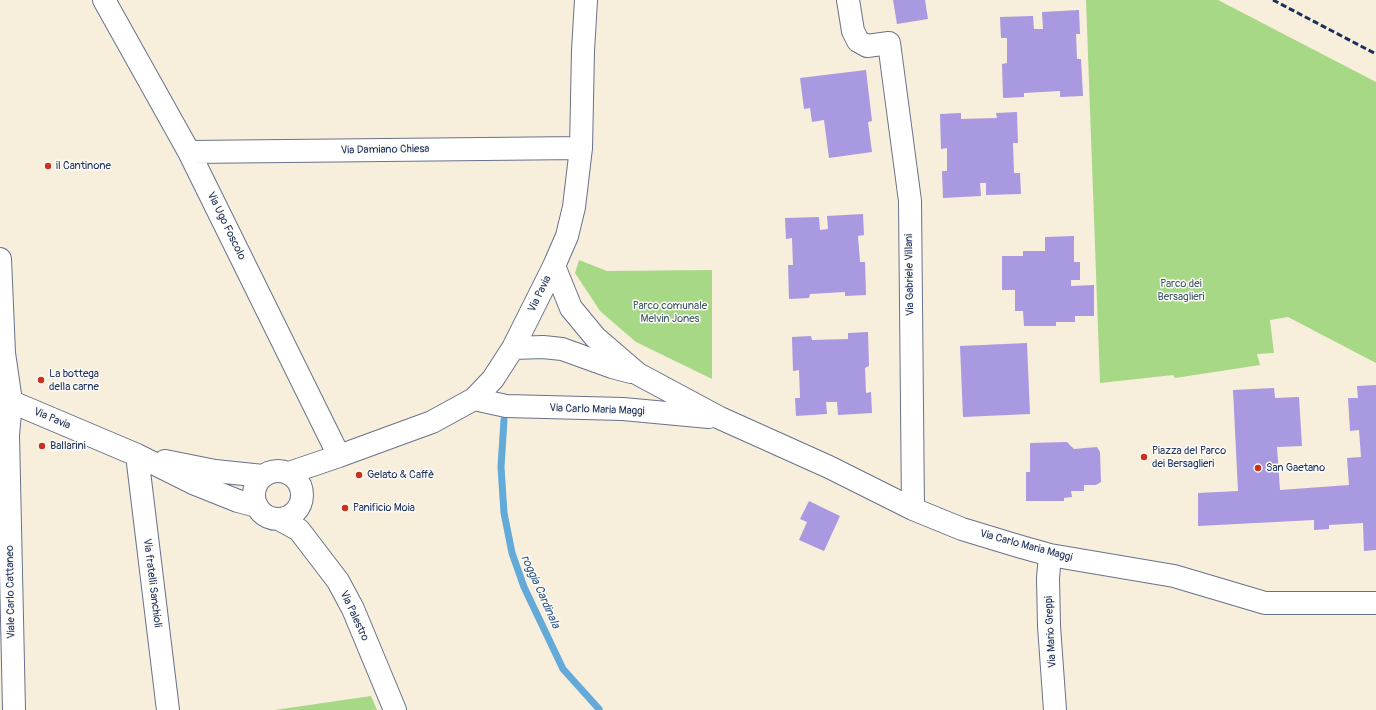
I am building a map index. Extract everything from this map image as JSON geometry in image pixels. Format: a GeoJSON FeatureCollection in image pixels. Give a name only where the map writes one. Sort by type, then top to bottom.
{"type":"FeatureCollection","features":[{"type":"Feature","properties":{"kind":"street","name":"Via Ugo Foscolo"},"geometry":{"type":"LineString","coordinates":[[104,0],[189,152],[340,456]]}},
{"type":"Feature","properties":{"kind":"street","name":"Via Pavia"},"geometry":{"type":"LineString","coordinates":[[289,473],[432,422],[474,399],[493,379],[513,348],[554,266],[567,236],[574,207],[582,148],[583,51],[586,0]]}},
{"type":"Feature","properties":{"kind":"street","name":"Via Gabriele Villani"},"geometry":{"type":"LineString","coordinates":[[848,0],[853,31],[858,41],[867,46],[889,43],[910,201],[913,509]]}},
{"type":"Feature","properties":{"kind":"street","name":"Via Damiano Chiesa"},"geometry":{"type":"LineString","coordinates":[[189,152],[582,148]]}},
{"type":"Feature","properties":{"kind":"street","name":"Viale Carlo Cattaneo"},"geometry":{"type":"LineString","coordinates":[[0,259],[5,399],[8,435],[14,710]]}},
{"type":"Feature","properties":{"kind":"street","name":"Via Carlo Maria Maggi"},"geometry":{"type":"LineString","coordinates":[[554,266],[571,308],[595,336],[638,374]]}},
{"type":"Feature","properties":{"kind":"street","name":"Via Carlo Maria Maggi"},"geometry":{"type":"LineString","coordinates":[[513,348],[543,347],[562,349],[612,367],[638,374],[720,418],[829,467],[913,509],[962,529],[1018,546],[1050,555],[1174,576],[1265,603],[1376,603]]}},
{"type":"Feature","properties":{"kind":"street","name":"Via Pavia"},"geometry":{"type":"LineString","coordinates":[[5,399],[137,456],[193,483],[238,501],[257,506]]}},
{"type":"Feature","properties":{"kind":"street","name":"Via Carlo Maria Maggi"},"geometry":{"type":"LineString","coordinates":[[474,399],[506,406],[623,409],[720,418]]}},
{"type":"Feature","properties":{"kind":"street","name":"Via Pavia"},"geometry":{"type":"LineString","coordinates":[[137,456],[215,471],[263,476]]}},
{"type":"Feature","properties":{"kind":"street","name":"Via fratelli Sanchioli"},"geometry":{"type":"LineString","coordinates":[[137,456],[168,710]]}},
{"type":"Feature","properties":{"kind":"street"},"geometry":{"type":"LineString","coordinates":[[298,530],[300,500],[300,484],[295,477],[282,471],[269,472],[257,482],[254,490],[254,498],[257,506],[266,516],[279,519],[286,518],[293,514],[300,500],[312,466]]}},
{"type":"Feature","properties":{"kind":"street","name":"Via Palestro"},"geometry":{"type":"LineString","coordinates":[[279,519],[298,530],[338,581],[353,609],[395,710]]}},
{"type":"Feature","properties":{"kind":"street","name":"Via Mario Greppi"},"geometry":{"type":"LineString","coordinates":[[1050,555],[1048,578],[1049,626],[1055,710]]}},
{"type":"Feature","properties":{"kind":"green space","name":"Parco dei Bersaglieri"},"geometry":{"type":"Polygon","coordinates":[[[1086,0],[1218,0],[1376,82],[1376,363],[1288,317],[1270,320],[1274,353],[1257,354],[1260,365],[1175,378],[1173,375],[1100,383],[1086,0]]]}},
{"type":"Feature","properties":{"kind":"green space","name":"Parco comunale Melvin Jones"},"geometry":{"type":"Polygon","coordinates":[[[579,260],[607,271],[712,270],[712,379],[636,342],[600,311],[575,273],[579,260]]]}},
{"type":"Feature","properties":{"kind":"green space"},"geometry":{"type":"Polygon","coordinates":[[[371,696],[377,710],[275,710],[371,696]]]}},
{"type":"Feature","properties":{"kind":"building"},"geometry":{"type":"Polygon","coordinates":[[[893,0],[925,0],[928,19],[897,24],[893,0]]]}},
{"type":"Feature","properties":{"kind":"building"},"geometry":{"type":"Polygon","coordinates":[[[1079,10],[1080,34],[1076,34],[1077,59],[1081,59],[1083,96],[1060,97],[1060,91],[1024,93],[1024,97],[1003,98],[1002,64],[1007,63],[1007,38],[1001,38],[1000,17],[1033,16],[1034,29],[1043,29],[1042,12],[1079,10]]]}},
{"type":"Feature","properties":{"kind":"building"},"geometry":{"type":"Polygon","coordinates":[[[866,70],[872,121],[868,122],[872,152],[829,158],[824,120],[812,122],[810,108],[804,109],[800,78],[866,70]]]}},
{"type":"Feature","properties":{"kind":"building"},"geometry":{"type":"Polygon","coordinates":[[[1017,112],[1018,143],[1013,143],[1014,173],[1020,173],[1021,194],[986,195],[986,183],[980,183],[981,196],[943,198],[942,171],[947,171],[947,148],[941,149],[940,114],[961,113],[961,119],[997,118],[996,113],[1017,112]]]}},
{"type":"Feature","properties":{"kind":"building"},"geometry":{"type":"Polygon","coordinates":[[[863,214],[864,235],[858,236],[860,262],[865,262],[866,295],[845,296],[845,292],[810,294],[809,298],[789,299],[788,265],[793,265],[792,238],[786,239],[785,218],[819,217],[820,230],[828,229],[827,216],[863,214]]]}},
{"type":"Feature","properties":{"kind":"building"},"geometry":{"type":"Polygon","coordinates":[[[1074,236],[1074,262],[1080,262],[1080,280],[1071,280],[1071,286],[1094,285],[1094,316],[1075,316],[1075,322],[1056,322],[1056,326],[1024,326],[1023,311],[1015,311],[1015,290],[1002,290],[1002,256],[1023,256],[1023,251],[1045,251],[1045,237],[1074,236]]]}},
{"type":"Feature","properties":{"kind":"building"},"geometry":{"type":"Polygon","coordinates":[[[868,332],[869,366],[865,368],[866,393],[871,392],[872,413],[838,415],[837,402],[826,402],[827,414],[796,416],[795,398],[800,398],[799,370],[793,371],[792,337],[811,336],[812,340],[848,339],[848,333],[868,332]]]}},
{"type":"Feature","properties":{"kind":"building"},"geometry":{"type":"Polygon","coordinates":[[[1027,343],[1030,414],[963,417],[960,346],[1027,343]]]}},
{"type":"Feature","properties":{"kind":"building"},"geometry":{"type":"Polygon","coordinates":[[[1376,385],[1376,550],[1364,551],[1363,523],[1329,525],[1329,529],[1314,530],[1314,520],[1198,526],[1198,493],[1238,491],[1233,390],[1274,388],[1275,398],[1299,397],[1302,446],[1277,447],[1280,490],[1349,485],[1347,458],[1361,457],[1359,430],[1350,431],[1348,398],[1358,398],[1357,386],[1376,385]]]}},
{"type":"Feature","properties":{"kind":"building"},"geometry":{"type":"Polygon","coordinates":[[[1067,442],[1074,449],[1097,447],[1100,452],[1101,482],[1096,485],[1084,485],[1084,491],[1071,491],[1072,497],[1064,498],[1064,501],[1026,501],[1026,472],[1030,472],[1030,443],[1067,442]]]}},
{"type":"Feature","properties":{"kind":"building"},"geometry":{"type":"Polygon","coordinates":[[[809,501],[840,516],[824,551],[799,540],[807,522],[800,519],[809,501]]]}},
{"type":"Feature","properties":{"kind":"waterway","name":"roggia Cardinala"},"geometry":{"type":"LineString","coordinates":[[504,420],[501,467],[504,513],[512,553],[524,587],[563,669],[599,709]]}},
{"type":"Feature","properties":{"kind":"railway"},"geometry":{"type":"LineString","coordinates":[[1273,0],[1376,54]]}},
{"type":"Feature","properties":{"kind":"place","name":"il Cantinone"},"geometry":{"type":"Point","coordinates":[48,166]}},
{"type":"Feature","properties":{"kind":"place","name":"La bottega della carne"},"geometry":{"type":"Point","coordinates":[41,380]}},
{"type":"Feature","properties":{"kind":"place","name":"Ballarini"},"geometry":{"type":"Point","coordinates":[42,446]}},
{"type":"Feature","properties":{"kind":"place","name":"Piazza del Parco dei Bersaglieri"},"geometry":{"type":"Point","coordinates":[1144,457]}},
{"type":"Feature","properties":{"kind":"place","name":"San Gaetano"},"geometry":{"type":"Point","coordinates":[1258,468]}},
{"type":"Feature","properties":{"kind":"place","name":"Gelato & Caffè"},"geometry":{"type":"Point","coordinates":[359,475]}},
{"type":"Feature","properties":{"kind":"place","name":"Panificio Moia"},"geometry":{"type":"Point","coordinates":[345,508]}}]}
